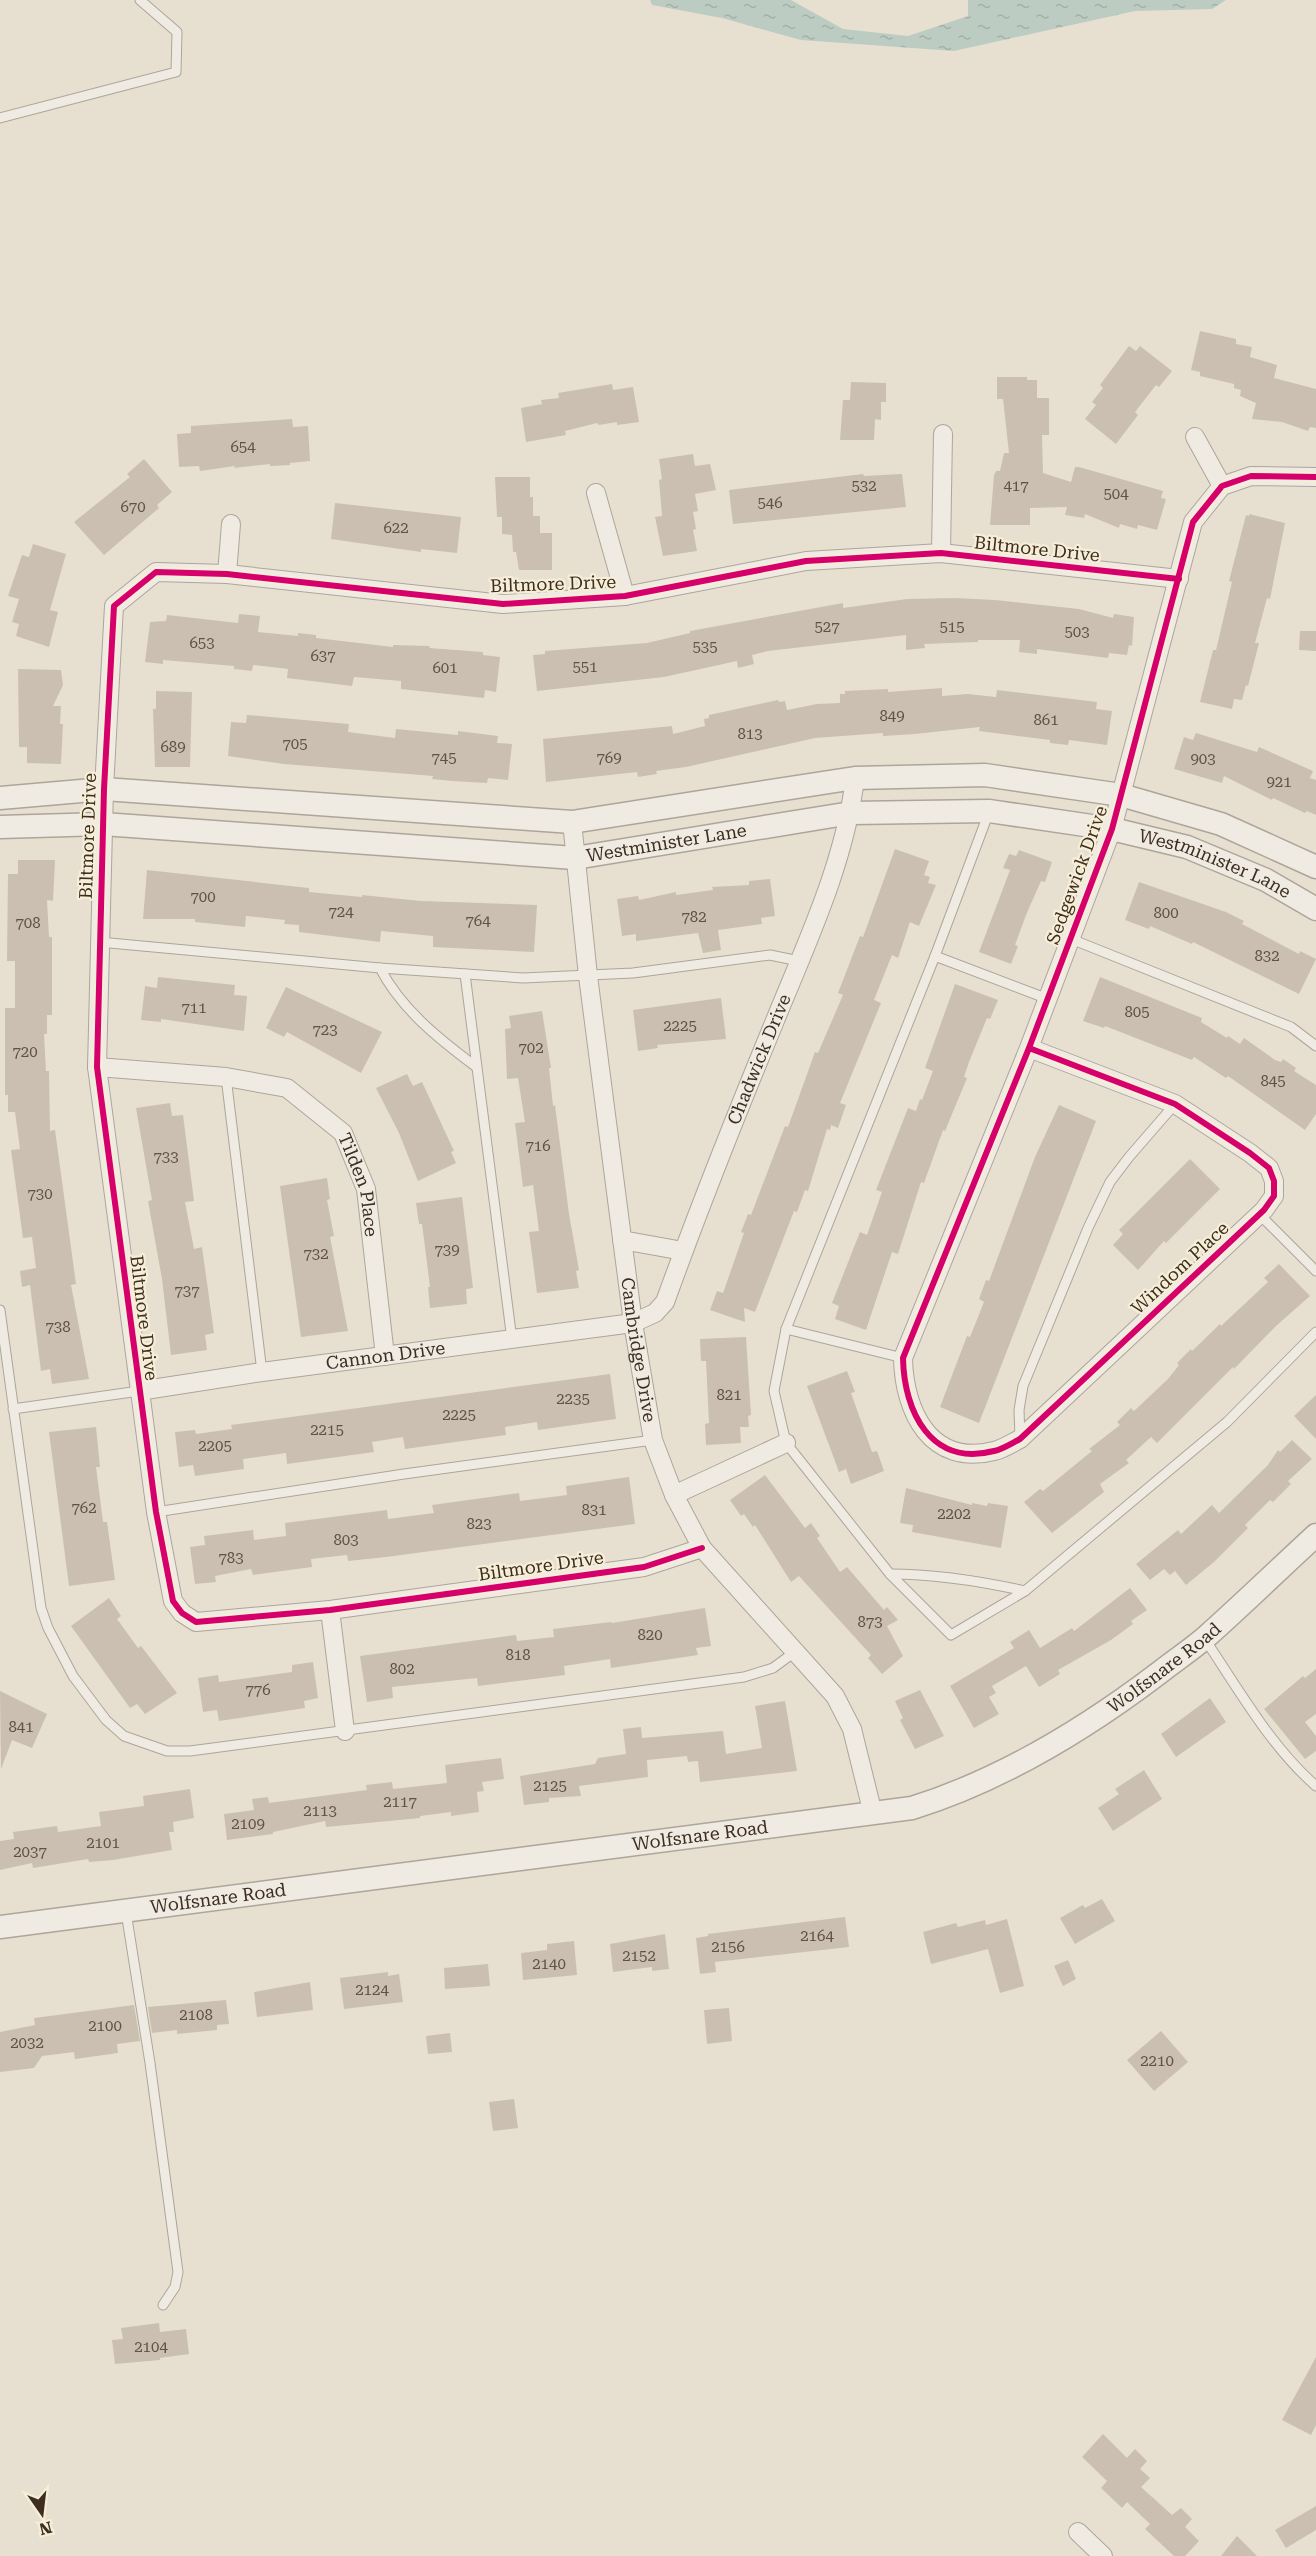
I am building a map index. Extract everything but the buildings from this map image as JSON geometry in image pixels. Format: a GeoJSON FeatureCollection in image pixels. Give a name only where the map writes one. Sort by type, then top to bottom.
{"type":"FeatureCollection","features":[{"type":"Feature","properties":{"kind":"street"},"geometry":{"type":"LineString","coordinates":[[941,553],[943,434]]}},
{"type":"Feature","properties":{"kind":"street"},"geometry":{"type":"LineString","coordinates":[[1195,437],[1222,486],[1251,476],[1316,477]]}},
{"type":"Feature","properties":{"kind":"street","name":"Sedgewick Drive"},"geometry":{"type":"LineString","coordinates":[[903,1358],[1029,1048],[1112,829],[1193,522],[1222,486]]}},
{"type":"Feature","properties":{"kind":"street"},"geometry":{"type":"LineString","coordinates":[[596,493],[625,596]]}},
{"type":"Feature","properties":{"kind":"street"},"geometry":{"type":"LineString","coordinates":[[227,574],[231,524]]}},
{"type":"Feature","properties":{"kind":"street","name":"Biltmore Drive"},"geometry":{"type":"LineString","coordinates":[[702,1548],[644,1567],[330,1610],[196,1622],[182,1613],[173,1601],[156,1512],[97,1067],[104,789],[114,606],[156,572],[227,574],[503,604],[625,596],[806,561],[941,553],[1179,579]]}},
{"type":"Feature","properties":{"kind":"street","name":"Westminister Lane"},"geometry":{"type":"LineString","coordinates":[[0,798],[104,789],[572,822],[855,778],[985,775],[1121,795],[1221,824],[1316,867]]}},
{"type":"Feature","properties":{"kind":"street","name":"Chadwick Drive"},"geometry":{"type":"LineString","coordinates":[[633,1323],[655,1313],[665,1302],[717,1161],[842,849],[851,813],[855,778]]}},
{"type":"Feature","properties":{"kind":"street","name":"Westminister Lane"},"geometry":{"type":"LineString","coordinates":[[0,827],[103,824],[575,858],[851,813],[989,811],[1112,829],[1187,848],[1266,880],[1316,909]]}},
{"type":"Feature","properties":{"kind":"street","name":"Cambridge Drive"},"geometry":{"type":"LineString","coordinates":[[572,822],[588,976],[622,1240],[633,1323],[653,1440],[674,1495],[702,1548],[835,1696],[852,1729],[873,1814]]}},
{"type":"Feature","properties":{"kind":"street","name":"Windom Place"},"geometry":{"type":"LineString","coordinates":[[903,1358],[903,1382],[910,1408],[920,1425],[934,1440],[947,1449],[967,1453],[994,1451],[1020,1439],[1259,1214],[1274,1196],[1274,1181],[1269,1168],[1250,1153],[1174,1104],[1029,1048]]}},
{"type":"Feature","properties":{"kind":"street","name":"Tilden Place"},"geometry":{"type":"LineString","coordinates":[[97,1067],[226,1077],[287,1088],[344,1133],[366,1189],[385,1356]]}},
{"type":"Feature","properties":{"kind":"street"},"geometry":{"type":"LineString","coordinates":[[622,1240],[683,1251]]}},
{"type":"Feature","properties":{"kind":"street","name":"Cannon Drive"},"geometry":{"type":"LineString","coordinates":[[139,1391],[262,1372],[633,1323]]}},
{"type":"Feature","properties":{"kind":"street"},"geometry":{"type":"LineString","coordinates":[[674,1495],[786,1443]]}},
{"type":"Feature","properties":{"kind":"street","name":"Wolfsnare Road"},"geometry":{"type":"LineString","coordinates":[[0,1927],[873,1814],[912,1808],[949,1797],[1040,1753],[1127,1697],[1204,1638],[1316,1534]]}},
{"type":"Feature","properties":{"kind":"street"},"geometry":{"type":"LineString","coordinates":[[330,1610],[345,1731]]}},
{"type":"Feature","properties":{"kind":"street"},"geometry":{"type":"LineString","coordinates":[[1078,2532],[1103,2556]]}},
{"type":"Feature","properties":{"kind":"lane"},"geometry":{"type":"LineString","coordinates":[[0,118],[176,72],[177,32],[140,0]]}},
{"type":"Feature","properties":{"kind":"lane"},"geometry":{"type":"LineString","coordinates":[[989,811],[935,956],[786,1329],[774,1391],[786,1443],[890,1574],[951,1635],[1025,1591],[1227,1422],[1316,1332]]}},
{"type":"Feature","properties":{"kind":"lane"},"geometry":{"type":"LineString","coordinates":[[1071,939],[1291,1027],[1316,1046]]}},
{"type":"Feature","properties":{"kind":"lane"},"geometry":{"type":"LineString","coordinates":[[99,942],[380,968],[523,978],[588,976],[770,955],[799,961]]}},
{"type":"Feature","properties":{"kind":"lane"},"geometry":{"type":"LineString","coordinates":[[935,956],[1048,999]]}},
{"type":"Feature","properties":{"kind":"lane"},"geometry":{"type":"LineString","coordinates":[[380,968],[396,994],[418,1018],[442,1041],[475,1066]]}},
{"type":"Feature","properties":{"kind":"lane"},"geometry":{"type":"LineString","coordinates":[[465,974],[512,1340]]}},
{"type":"Feature","properties":{"kind":"lane"},"geometry":{"type":"LineString","coordinates":[[226,1077],[262,1372]]}},
{"type":"Feature","properties":{"kind":"lane"},"geometry":{"type":"LineString","coordinates":[[1020,1439],[1018,1410],[1023,1386],[1088,1228],[1110,1182],[1174,1104]]}},
{"type":"Feature","properties":{"kind":"lane"},"geometry":{"type":"LineString","coordinates":[[1259,1214],[1316,1271]]}},
{"type":"Feature","properties":{"kind":"lane"},"geometry":{"type":"LineString","coordinates":[[0,1310],[41,1608],[60,1655],[73,1676],[106,1720],[124,1736],[167,1751],[190,1751],[744,1677],[773,1668],[796,1651]]}},
{"type":"Feature","properties":{"kind":"lane"},"geometry":{"type":"LineString","coordinates":[[786,1329],[903,1358]]}},
{"type":"Feature","properties":{"kind":"lane"},"geometry":{"type":"LineString","coordinates":[[13,1409],[139,1391]]}},
{"type":"Feature","properties":{"kind":"lane"},"geometry":{"type":"LineString","coordinates":[[156,1512],[404,1474],[653,1440]]}},
{"type":"Feature","properties":{"kind":"lane"},"geometry":{"type":"LineString","coordinates":[[890,1574],[921,1574],[973,1580],[1025,1591]]}},
{"type":"Feature","properties":{"kind":"lane"},"geometry":{"type":"LineString","coordinates":[[1204,1638],[1277,1742],[1300,1771],[1316,1786]]}},
{"type":"Feature","properties":{"kind":"lane"},"geometry":{"type":"LineString","coordinates":[[126,1910],[150,2063],[178,2272],[175,2287],[163,2305]]}},
{"type":"Feature","properties":{"kind":"water"},"geometry":{"type":"Polygon","coordinates":[[[650,0],[791,0],[843,29],[908,36],[968,16],[968,0],[1226,0],[1212,9],[1135,11],[954,51],[801,40],[722,18],[652,5],[650,0]]]}},
{"type":"Feature","properties":{"kind":"cycle path"},"geometry":{"type":"LineString","coordinates":[[1029,1048],[1175,1104],[1269,1168],[1274,1181],[1274,1196],[1264,1210],[1020,1439],[994,1451],[972,1454],[953,1451],[938,1443],[925,1431],[916,1415],[909,1398],[903,1358],[1029,1048],[1112,829],[1193,522],[1222,486],[1251,476],[1316,477]]}},
{"type":"Feature","properties":{"kind":"cycle path"},"geometry":{"type":"LineString","coordinates":[[702,1548],[644,1567],[330,1610],[196,1622],[182,1613],[173,1601],[156,1512],[97,1067],[104,789],[114,606],[156,572],[227,574],[503,604],[625,596],[806,561],[941,553],[1179,579]]}}]}
